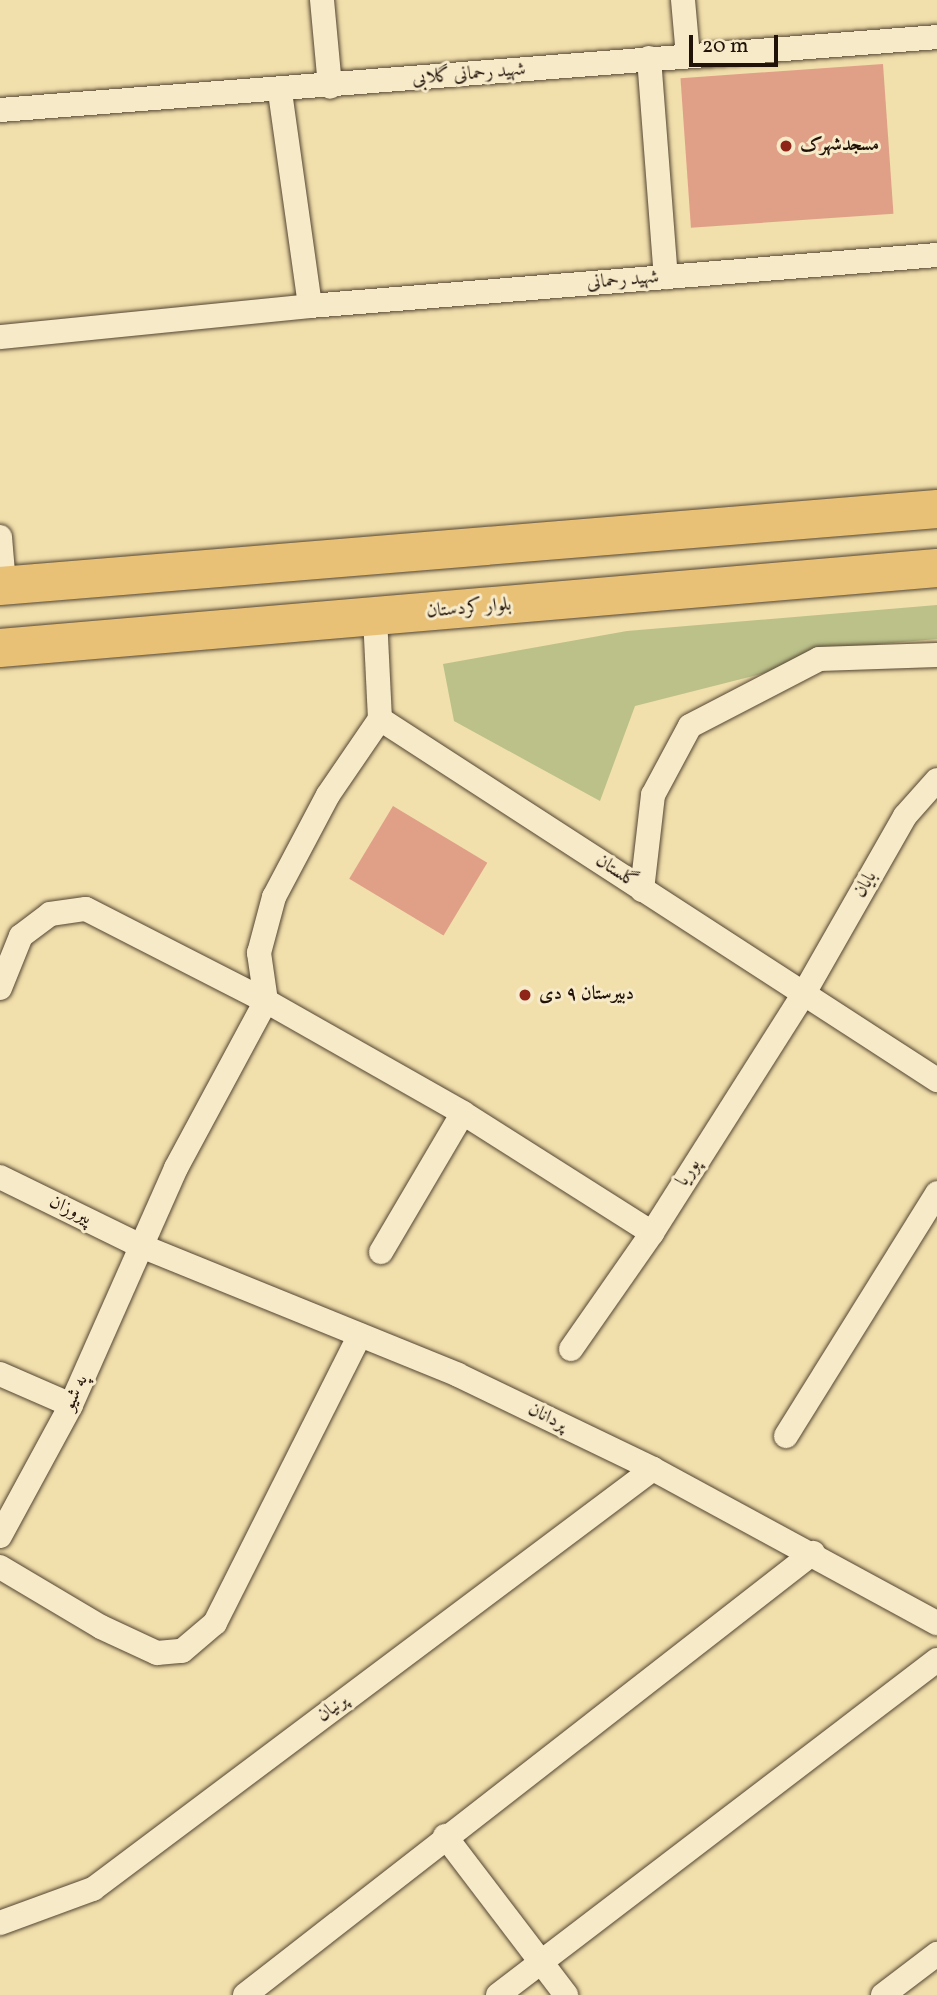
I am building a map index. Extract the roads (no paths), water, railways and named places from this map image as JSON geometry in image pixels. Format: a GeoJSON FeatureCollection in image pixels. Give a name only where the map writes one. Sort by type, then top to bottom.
{"type":"FeatureCollection","features":[{"type":"Feature","properties":{"kind":"main road"},"geometry":{"type":"LineString","coordinates":[[2,585],[300,563],[937,509]]}},
{"type":"Feature","properties":{"kind":"main road"},"geometry":{"type":"LineString","coordinates":[[300,563],[306,623]]}},
{"type":"Feature","properties":{"kind":"main road","name":"بلوار کردستان"},"geometry":{"type":"LineString","coordinates":[[0,648],[937,568]]}},
{"type":"Feature","properties":{"kind":"street"},"geometry":{"type":"LineString","coordinates":[[322,0],[330,87]]}},
{"type":"Feature","properties":{"kind":"street"},"geometry":{"type":"LineString","coordinates":[[683,0],[688,56]]}},
{"type":"Feature","properties":{"kind":"street","name":"شهید رحمانی گلابی"},"geometry":{"type":"LineString","coordinates":[[0,110],[280,92],[649,58],[937,37]]}},
{"type":"Feature","properties":{"kind":"street"},"geometry":{"type":"LineString","coordinates":[[649,58],[666,277]]}},
{"type":"Feature","properties":{"kind":"street"},"geometry":{"type":"LineString","coordinates":[[280,92],[310,306]]}},
{"type":"Feature","properties":{"kind":"street","name":"شهید رحمانی"},"geometry":{"type":"LineString","coordinates":[[0,337],[310,306],[937,255]]}},
{"type":"Feature","properties":{"kind":"street"},"geometry":{"type":"LineString","coordinates":[[0,537],[2,585]]}},
{"type":"Feature","properties":{"kind":"street"},"geometry":{"type":"LineString","coordinates":[[266,1001],[259,953],[274,897],[328,795],[380,719],[374,617]]}},
{"type":"Feature","properties":{"kind":"street"},"geometry":{"type":"LineString","coordinates":[[642,890],[653,795],[690,726],[819,659],[937,655]]}},
{"type":"Feature","properties":{"kind":"street","name":"گلستان"},"geometry":{"type":"LineString","coordinates":[[380,719],[937,1080]]}},
{"type":"Feature","properties":{"kind":"street","name":"بایان"},"geometry":{"type":"LineString","coordinates":[[803,995],[905,816],[937,780]]}},
{"type":"Feature","properties":{"kind":"street"},"geometry":{"type":"LineString","coordinates":[[0,988],[21,936],[50,914],[86,909],[266,1001],[463,1113],[652,1233]]}},
{"type":"Feature","properties":{"kind":"street","name":"پوریا"},"geometry":{"type":"LineString","coordinates":[[571,1349],[652,1233],[803,995]]}},
{"type":"Feature","properties":{"kind":"street","name":"په شیو"},"geometry":{"type":"LineString","coordinates":[[0,1536],[71,1405],[176,1168],[266,1001]]}},
{"type":"Feature","properties":{"kind":"street"},"geometry":{"type":"LineString","coordinates":[[382,1252],[463,1113]]}},
{"type":"Feature","properties":{"kind":"street","name":"پیروزان"},"geometry":{"type":"LineString","coordinates":[[0,1177],[141,1245]]}},
{"type":"Feature","properties":{"kind":"street"},"geometry":{"type":"LineString","coordinates":[[786,1436],[937,1193]]}},
{"type":"Feature","properties":{"kind":"street","name":"پردانان"},"geometry":{"type":"LineString","coordinates":[[141,1245],[458,1375],[653,1469],[814,1553],[937,1623]]}},
{"type":"Feature","properties":{"kind":"street"},"geometry":{"type":"LineString","coordinates":[[0,1567],[101,1627],[157,1653],[181,1651],[215,1623],[360,1335]]}},
{"type":"Feature","properties":{"kind":"street"},"geometry":{"type":"LineString","coordinates":[[0,1374],[71,1405]]}},
{"type":"Feature","properties":{"kind":"street","name":"پرنیان"},"geometry":{"type":"LineString","coordinates":[[0,1923],[93,1889],[653,1469]]}},
{"type":"Feature","properties":{"kind":"street"},"geometry":{"type":"LineString","coordinates":[[245,1995],[445,1836],[814,1553]]}},
{"type":"Feature","properties":{"kind":"street"},"geometry":{"type":"LineString","coordinates":[[498,1995],[937,1660]]}},
{"type":"Feature","properties":{"kind":"street"},"geometry":{"type":"LineString","coordinates":[[445,1836],[566,1995]]}},
{"type":"Feature","properties":{"kind":"street"},"geometry":{"type":"LineString","coordinates":[[883,1995],[937,1954]]}},
{"type":"Feature","properties":{"kind":"place","name":"مسجدشهرک"},"geometry":{"type":"Point","coordinates":[786,146]}},
{"type":"Feature","properties":{"kind":"place","name":"دبیرستان ۹ دی"},"geometry":{"type":"Point","coordinates":[525,995]}}]}
